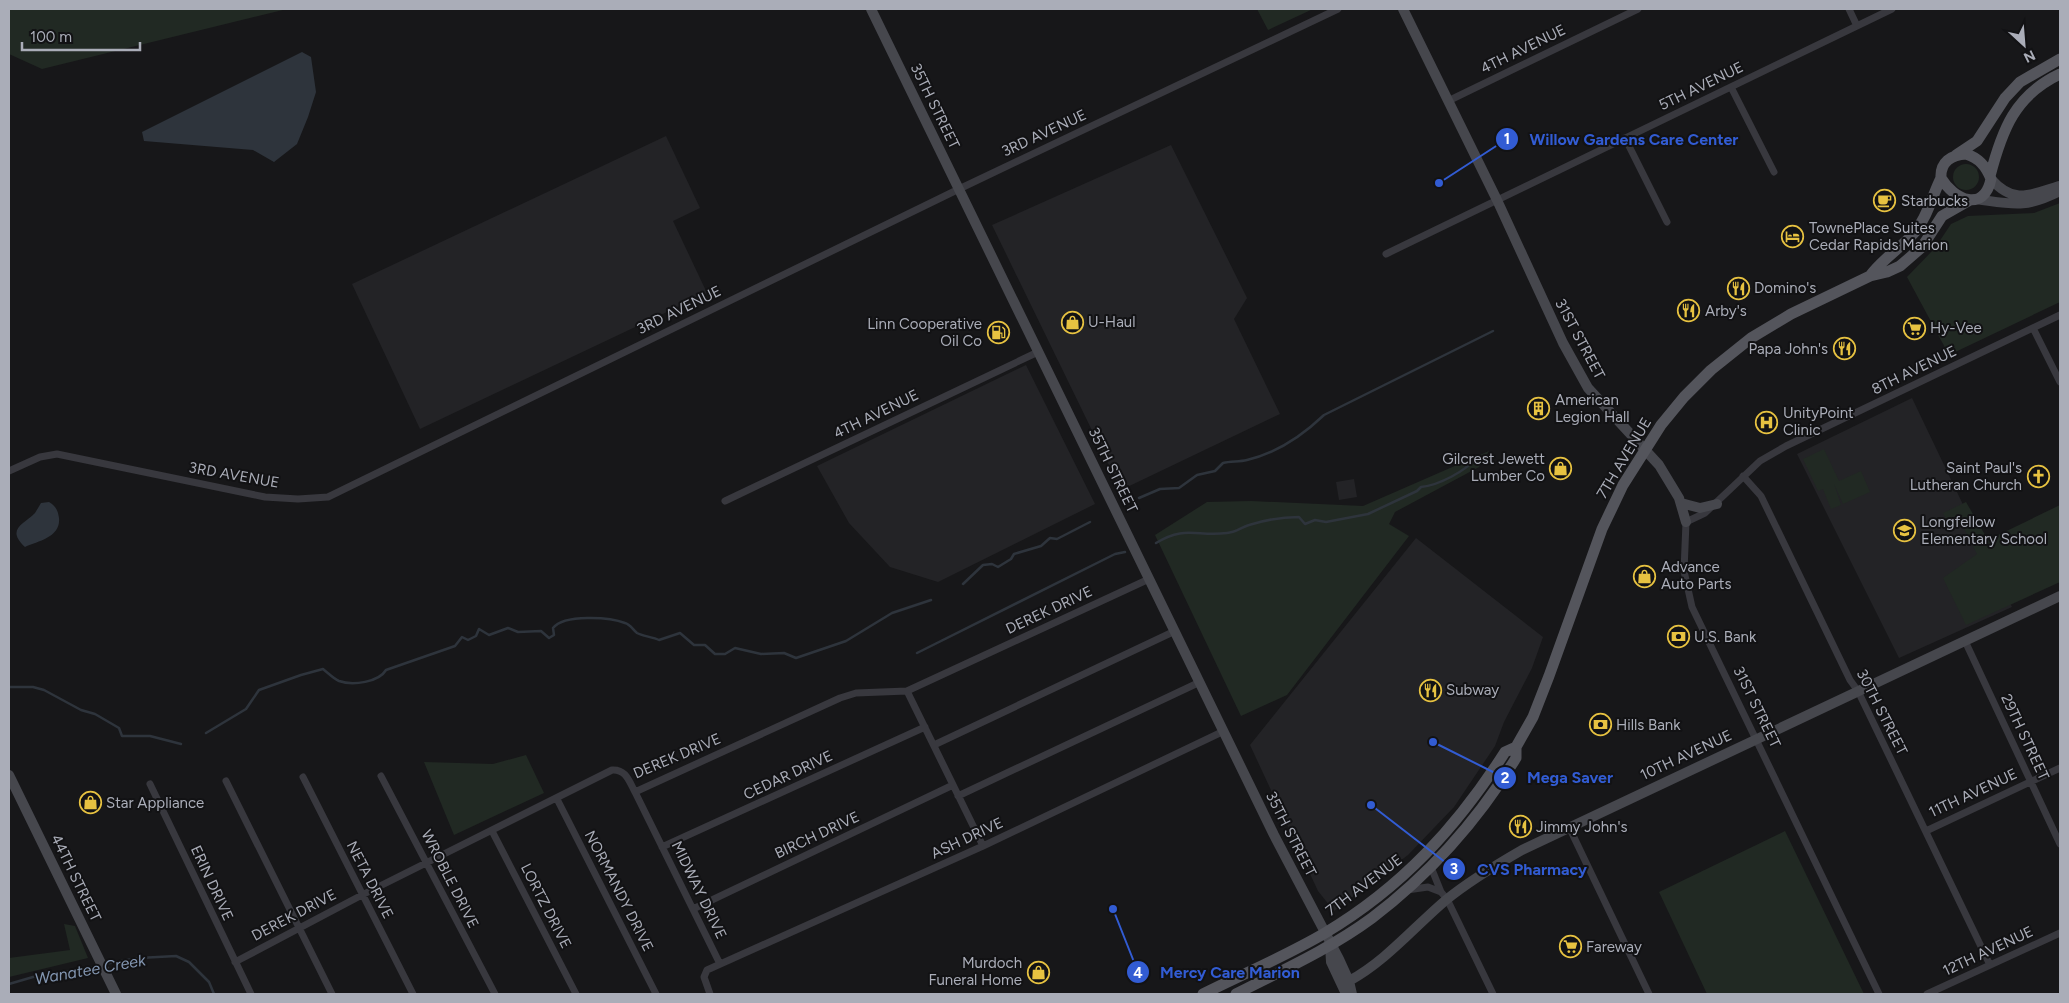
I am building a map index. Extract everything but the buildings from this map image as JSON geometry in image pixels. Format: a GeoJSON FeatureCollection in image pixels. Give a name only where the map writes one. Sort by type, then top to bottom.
{"type":"FeatureCollection","features":[{"type":"Feature","properties":{"kind":"main road"},"geometry":{"type":"LineString","coordinates":[[2060,59],[2020,82],[2004,98],[1977,142],[1943,165],[1941,178],[1952,193],[1973,199],[1987,191],[2012,113],[2034,89],[2060,74]]}},
{"type":"Feature","properties":{"kind":"main road"},"geometry":{"type":"LineString","coordinates":[[1956,155],[1975,157],[1982,162],[1990,177]]}},
{"type":"Feature","properties":{"kind":"main road","name":"7TH AVENUE"},"geometry":{"type":"LineString","coordinates":[[1870,276],[1878,265],[1914,232],[1927,213],[1941,178]]}},
{"type":"Feature","properties":{"kind":"main road","name":"7TH AVENUE"},"geometry":{"type":"LineString","coordinates":[[1330,944],[1371,919],[1431,867],[1477,817],[1495,792],[1516,758],[1516,747],[1533,717],[1602,528],[1623,485],[1644,450],[1684,397],[1726,356],[1775,323],[1870,276],[1887,272],[1900,266],[1922,247],[1942,216],[1973,199]]}},
{"type":"Feature","properties":{"kind":"main road","name":"7TH AVENUE"},"geometry":{"type":"LineString","coordinates":[[1324,933],[1366,906],[1430,852],[1451,828],[1505,752],[1516,747]]}},
{"type":"Feature","properties":{"kind":"main road"},"geometry":{"type":"LineString","coordinates":[[1203,994],[1324,933]]}},
{"type":"Feature","properties":{"kind":"main road"},"geometry":{"type":"LineString","coordinates":[[1236,994],[1330,944]]}},
{"type":"Feature","properties":{"kind":"street","name":"35TH STREET"},"geometry":{"type":"LineString","coordinates":[[871,9],[1149,579],[1349,981],[1352,994]]}},
{"type":"Feature","properties":{"kind":"street","name":"3RD AVENUE"},"geometry":{"type":"LineString","coordinates":[[9,471],[28,462],[57,454],[265,497],[298,499],[328,497],[959,189],[1338,9]]}},
{"type":"Feature","properties":{"kind":"street","name":"31ST STREET"},"geometry":{"type":"LineString","coordinates":[[1403,9],[1497,200],[1542,300],[1588,388],[1659,465],[1681,503],[1686,522],[1684,571],[1692,607],[1879,994]]}},
{"type":"Feature","properties":{"kind":"street","name":"4TH AVENUE"},"geometry":{"type":"LineString","coordinates":[[1448,100],[1638,9]]}},
{"type":"Feature","properties":{"kind":"street"},"geometry":{"type":"LineString","coordinates":[[1849,9],[1858,26]]}},
{"type":"Feature","properties":{"kind":"street","name":"5TH AVENUE"},"geometry":{"type":"LineString","coordinates":[[1386,254],[1892,9]]}},
{"type":"Feature","properties":{"kind":"street"},"geometry":{"type":"LineString","coordinates":[[1731,87],[1774,172]]}},
{"type":"Feature","properties":{"kind":"street"},"geometry":{"type":"LineString","coordinates":[[1625,138],[1667,222]]}},
{"type":"Feature","properties":{"kind":"street"},"geometry":{"type":"LineString","coordinates":[[1990,177],[2004,192],[2019,197],[2060,186]]}},
{"type":"Feature","properties":{"kind":"street"},"geometry":{"type":"LineString","coordinates":[[1973,199],[2021,206],[2038,202],[2060,191]]}},
{"type":"Feature","properties":{"kind":"street","name":"8TH AVENUE"},"geometry":{"type":"LineString","coordinates":[[1686,522],[1705,513],[1717,504],[1760,461],[1786,446],[2060,315]]}},
{"type":"Feature","properties":{"kind":"street"},"geometry":{"type":"LineString","coordinates":[[2033,328],[2060,382]]}},
{"type":"Feature","properties":{"kind":"street","name":"4TH AVENUE"},"geometry":{"type":"LineString","coordinates":[[725,501],[1038,352]]}},
{"type":"Feature","properties":{"kind":"street","name":"30TH STREET"},"geometry":{"type":"LineString","coordinates":[[1743,476],[1761,496],[1850,680],[1858,691],[1990,965]]}},
{"type":"Feature","properties":{"kind":"street"},"geometry":{"type":"LineString","coordinates":[[1681,503],[1700,508],[1717,504]]}},
{"type":"Feature","properties":{"kind":"street","name":"DEREK DRIVE"},"geometry":{"type":"LineString","coordinates":[[235,962],[362,895],[557,800],[612,770],[624,773],[635,792],[840,698],[856,693],[907,691],[1149,579]]}},
{"type":"Feature","properties":{"kind":"street","name":"10TH AVENUE"},"geometry":{"type":"LineString","coordinates":[[1349,981],[1379,961],[1444,895],[1522,850],[2060,596]]}},
{"type":"Feature","properties":{"kind":"street"},"geometry":{"type":"LineString","coordinates":[[934,745],[1175,631]]}},
{"type":"Feature","properties":{"kind":"street","name":"29TH STREET"},"geometry":{"type":"LineString","coordinates":[[1965,641],[2060,844]]}},
{"type":"Feature","properties":{"kind":"street"},"geometry":{"type":"LineString","coordinates":[[958,796],[1200,682]]}},
{"type":"Feature","properties":{"kind":"street"},"geometry":{"type":"LineString","coordinates":[[907,691],[983,846]]}},
{"type":"Feature","properties":{"kind":"street","name":"CEDAR DRIVE"},"geometry":{"type":"LineString","coordinates":[[662,847],[925,727]]}},
{"type":"Feature","properties":{"kind":"street","name":"ASH DRIVE"},"geometry":{"type":"LineString","coordinates":[[720,964],[983,846],[1224,731]]}},
{"type":"Feature","properties":{"kind":"street","name":"11TH AVENUE"},"geometry":{"type":"LineString","coordinates":[[1926,831],[2060,768]]}},
{"type":"Feature","properties":{"kind":"street","name":"44TH STREET"},"geometry":{"type":"LineString","coordinates":[[9,775],[116,994]]}},
{"type":"Feature","properties":{"kind":"street","name":"WROBLE DRIVE"},"geometry":{"type":"LineString","coordinates":[[381,776],[495,994]]}},
{"type":"Feature","properties":{"kind":"street","name":"NETA DRIVE"},"geometry":{"type":"LineString","coordinates":[[303,777],[413,994]]}},
{"type":"Feature","properties":{"kind":"street"},"geometry":{"type":"LineString","coordinates":[[226,781],[332,994]]}},
{"type":"Feature","properties":{"kind":"street","name":"ERIN DRIVE"},"geometry":{"type":"LineString","coordinates":[[150,784],[251,994]]}},
{"type":"Feature","properties":{"kind":"street","name":"BIRCH DRIVE"},"geometry":{"type":"LineString","coordinates":[[693,909],[953,785]]}},
{"type":"Feature","properties":{"kind":"street","name":"MIDWAY DRIVE"},"geometry":{"type":"LineString","coordinates":[[635,792],[720,964]]}},
{"type":"Feature","properties":{"kind":"street","name":"NORMANDY DRIVE"},"geometry":{"type":"LineString","coordinates":[[557,800],[656,994]]}},
{"type":"Feature","properties":{"kind":"street"},"geometry":{"type":"LineString","coordinates":[[1568,827],[1650,994]]}},
{"type":"Feature","properties":{"kind":"street","name":"LORTZ DRIVE"},"geometry":{"type":"LineString","coordinates":[[492,831],[576,994]]}},
{"type":"Feature","properties":{"kind":"street"},"geometry":{"type":"LineString","coordinates":[[1431,867],[1494,994]]}},
{"type":"Feature","properties":{"kind":"street"},"geometry":{"type":"LineString","coordinates":[[1405,890],[1428,887],[1444,895]]}},
{"type":"Feature","properties":{"kind":"street","name":"12TH AVENUE"},"geometry":{"type":"LineString","coordinates":[[1927,994],[2060,933]]}},
{"type":"Feature","properties":{"kind":"street","name":"35TH STREET"},"geometry":{"type":"LineString","coordinates":[[1330,944],[1330,962],[1346,994]]}},
{"type":"Feature","properties":{"kind":"street"},"geometry":{"type":"LineString","coordinates":[[710,994],[704,977],[707,970],[720,964]]}},
{"type":"Feature","properties":{"kind":"shaded area"},"geometry":{"type":"Polygon","coordinates":[[[9,9],[287,9],[42,69],[9,54],[9,9]]]}},
{"type":"Feature","properties":{"kind":"shaded area"},"geometry":{"type":"Polygon","coordinates":[[[1257,9],[1313,9],[1268,30],[1257,9]]]}},
{"type":"Feature","properties":{"kind":"shaded area"},"geometry":{"type":"Polygon","coordinates":[[[302,52],[311,57],[316,92],[297,144],[274,162],[253,150],[144,141],[142,132],[302,52]]]}},
{"type":"Feature","properties":{"kind":"shaded area"},"geometry":{"type":"Polygon","coordinates":[[[666,136],[700,208],[673,221],[707,293],[420,429],[352,284],[666,136]]]}},
{"type":"Feature","properties":{"kind":"shaded area"},"geometry":{"type":"Polygon","coordinates":[[[1171,145],[1247,298],[1234,319],[1280,414],[1121,490],[992,225],[1171,145]]]}},
{"type":"Feature","properties":{"kind":"shaded area"},"geometry":{"type":"Polygon","coordinates":[[[1966,164],[1975,168],[1979,177],[1975,186],[1966,190],[1957,186],[1953,177],[1957,168],[1966,164]]]}},
{"type":"Feature","properties":{"kind":"shaded area"},"geometry":{"type":"Polygon","coordinates":[[[2060,203],[2060,302],[1949,355],[1907,277],[1935,248],[1951,224],[1968,216],[2034,213],[2060,203]]]}},
{"type":"Feature","properties":{"kind":"shaded area"},"geometry":{"type":"Polygon","coordinates":[[[1026,365],[1095,504],[938,582],[890,567],[849,523],[817,466],[1026,365]]]}},
{"type":"Feature","properties":{"kind":"shaded area","name":"Longfellow Elementary School"},"geometry":{"type":"Polygon","coordinates":[[[1912,398],[2012,607],[1899,658],[1797,454],[1912,398]]]}},
{"type":"Feature","properties":{"kind":"shaded area"},"geometry":{"type":"Polygon","coordinates":[[[1824,449],[1839,481],[1861,471],[1870,492],[1843,504],[1834,484],[1841,505],[1831,509],[1823,489],[1818,491],[1803,459],[1824,449]]]}},
{"type":"Feature","properties":{"kind":"shaded area"},"geometry":{"type":"Polygon","coordinates":[[[1489,451],[1479,467],[1395,512],[1389,524],[1409,536],[1287,695],[1241,716],[1155,535],[1207,502],[1251,501],[1363,506],[1489,451]]]}},
{"type":"Feature","properties":{"kind":"shaded area"},"geometry":{"type":"Polygon","coordinates":[[[1354,479],[1357,497],[1339,500],[1336,482],[1354,479]]]}},
{"type":"Feature","properties":{"kind":"shaded area"},"geometry":{"type":"Polygon","coordinates":[[[49,502],[58,513],[59,524],[56,530],[48,537],[25,547],[17,536],[18,528],[35,513],[41,503],[49,502]]]}},
{"type":"Feature","properties":{"kind":"shaded area"},"geometry":{"type":"Polygon","coordinates":[[[1966,502],[1988,540],[2060,505],[2060,582],[1966,625],[1943,578],[1977,554],[1961,523],[1950,526],[1943,513],[1966,502]]]}},
{"type":"Feature","properties":{"kind":"shaded area"},"geometry":{"type":"Polygon","coordinates":[[[1416,538],[1543,637],[1532,668],[1504,722],[1495,746],[1454,807],[1408,855],[1334,911],[1318,891],[1250,745],[1416,538]]]}},
{"type":"Feature","properties":{"kind":"shaded area"},"geometry":{"type":"Polygon","coordinates":[[[526,755],[544,793],[454,835],[424,762],[493,764],[526,755]]]}},
{"type":"Feature","properties":{"kind":"shaded area"},"geometry":{"type":"Polygon","coordinates":[[[1785,831],[1864,994],[1707,994],[1659,892],[1785,831]]]}},
{"type":"Feature","properties":{"kind":"shaded area"},"geometry":{"type":"Polygon","coordinates":[[[64,924],[75,926],[88,958],[9,977],[9,958],[70,950],[64,924]]]}},
{"type":"Feature","properties":{"kind":"waterway"},"geometry":{"type":"LineString","coordinates":[[1139,498],[1160,489],[1179,488],[1197,475],[1215,471],[1223,463],[1247,460],[1269,453],[1298,437],[1324,415],[1493,331]]}},
{"type":"Feature","properties":{"kind":"waterway"},"geometry":{"type":"LineString","coordinates":[[1156,543],[1175,534],[1230,533],[1255,523],[1280,518],[1299,517],[1305,524],[1315,520],[1326,522],[1368,514],[1417,491],[1421,487],[1452,476],[1478,457]]}},
{"type":"Feature","properties":{"kind":"waterway"},"geometry":{"type":"LineString","coordinates":[[963,584],[983,565],[992,564],[998,567],[1011,559],[1014,554],[1041,546],[1050,538],[1057,539],[1090,522]]}},
{"type":"Feature","properties":{"kind":"waterway"},"geometry":{"type":"LineString","coordinates":[[917,653],[1115,554],[1125,552]]}},
{"type":"Feature","properties":{"kind":"waterway"},"geometry":{"type":"LineString","coordinates":[[206,733],[246,709],[259,690],[323,669],[337,680],[351,683],[365,682],[378,677],[386,670],[455,646],[462,637],[468,640],[476,636],[479,629],[489,635],[508,628],[518,632],[541,631],[549,638],[554,635],[553,628],[567,620],[599,618],[627,624],[637,633],[659,640],[680,633],[694,645],[705,645],[715,654],[725,654],[735,648],[761,654],[784,653],[796,658],[846,641],[892,613],[931,600]]}},
{"type":"Feature","properties":{"kind":"waterway"},"geometry":{"type":"LineString","coordinates":[[9,687],[33,687],[44,690],[81,710],[95,714],[119,728],[122,736],[150,736],[181,744]]}},
{"type":"Feature","properties":{"kind":"waterway","name":"Wanatee Creek"},"geometry":{"type":"LineString","coordinates":[[104,964],[139,958],[176,956],[189,962],[209,982],[214,994]]}},
{"type":"Feature","properties":{"kind":"waterway","name":"Wanatee Creek"},"geometry":{"type":"LineString","coordinates":[[9,984],[33,977],[99,966]]}},
{"type":"Feature","properties":{"kind":"place","name":"Willow Gardens Care Center"},"geometry":{"type":"Point","coordinates":[1439,183]}},
{"type":"Feature","properties":{"kind":"place","name":"Starbucks"},"geometry":{"type":"Point","coordinates":[1885,201]}},
{"type":"Feature","properties":{"kind":"place","name":"TownePlace Suites Cedar Rapids Marion"},"geometry":{"type":"Point","coordinates":[1793,237]}},
{"type":"Feature","properties":{"kind":"place","name":"Domino's"},"geometry":{"type":"Point","coordinates":[1738,288]}},
{"type":"Feature","properties":{"kind":"place","name":"Arby's"},"geometry":{"type":"Point","coordinates":[1689,311]}},
{"type":"Feature","properties":{"kind":"place","name":"U-Haul"},"geometry":{"type":"Point","coordinates":[1072,322]}},
{"type":"Feature","properties":{"kind":"place","name":"Hy-Vee"},"geometry":{"type":"Point","coordinates":[1914,328]}},
{"type":"Feature","properties":{"kind":"place","name":"Linn Cooperative Oil Co"},"geometry":{"type":"Point","coordinates":[998,333]}},
{"type":"Feature","properties":{"kind":"place","name":"Papa John's"},"geometry":{"type":"Point","coordinates":[1844,349]}},
{"type":"Feature","properties":{"kind":"place","name":"American Legion Hall"},"geometry":{"type":"Point","coordinates":[1539,409]}},
{"type":"Feature","properties":{"kind":"place","name":"UnityPoint Clinic"},"geometry":{"type":"Point","coordinates":[1767,422]}},
{"type":"Feature","properties":{"kind":"place","name":"Gilcrest Jewett Lumber Co"},"geometry":{"type":"Point","coordinates":[1561,468]}},
{"type":"Feature","properties":{"kind":"place","name":"Saint Paul's Lutheran Church"},"geometry":{"type":"Point","coordinates":[2038,477]}},
{"type":"Feature","properties":{"kind":"place","name":"Longfellow Elementary School"},"geometry":{"type":"Point","coordinates":[1905,531]}},
{"type":"Feature","properties":{"kind":"place","name":"Advance Auto Parts"},"geometry":{"type":"Point","coordinates":[1645,576]}},
{"type":"Feature","properties":{"kind":"place","name":"U.S. Bank"},"geometry":{"type":"Point","coordinates":[1678,637]}},
{"type":"Feature","properties":{"kind":"place","name":"Subway"},"geometry":{"type":"Point","coordinates":[1430,690]}},
{"type":"Feature","properties":{"kind":"place","name":"Hills Bank"},"geometry":{"type":"Point","coordinates":[1600,725]}},
{"type":"Feature","properties":{"kind":"place","name":"Mega Saver"},"geometry":{"type":"Point","coordinates":[1433,742]}},
{"type":"Feature","properties":{"kind":"place","name":"Star Appliance"},"geometry":{"type":"Point","coordinates":[90,803]}},
{"type":"Feature","properties":{"kind":"place","name":"CVS Pharmacy"},"geometry":{"type":"Point","coordinates":[1371,805]}},
{"type":"Feature","properties":{"kind":"place","name":"Jimmy John's"},"geometry":{"type":"Point","coordinates":[1520,827]}},
{"type":"Feature","properties":{"kind":"place","name":"Mercy Care Marion"},"geometry":{"type":"Point","coordinates":[1113,909]}},
{"type":"Feature","properties":{"kind":"place","name":"Fareway"},"geometry":{"type":"Point","coordinates":[1570,947]}},
{"type":"Feature","properties":{"kind":"place","name":"Murdoch Funeral Home"},"geometry":{"type":"Point","coordinates":[1038,972]}}]}
